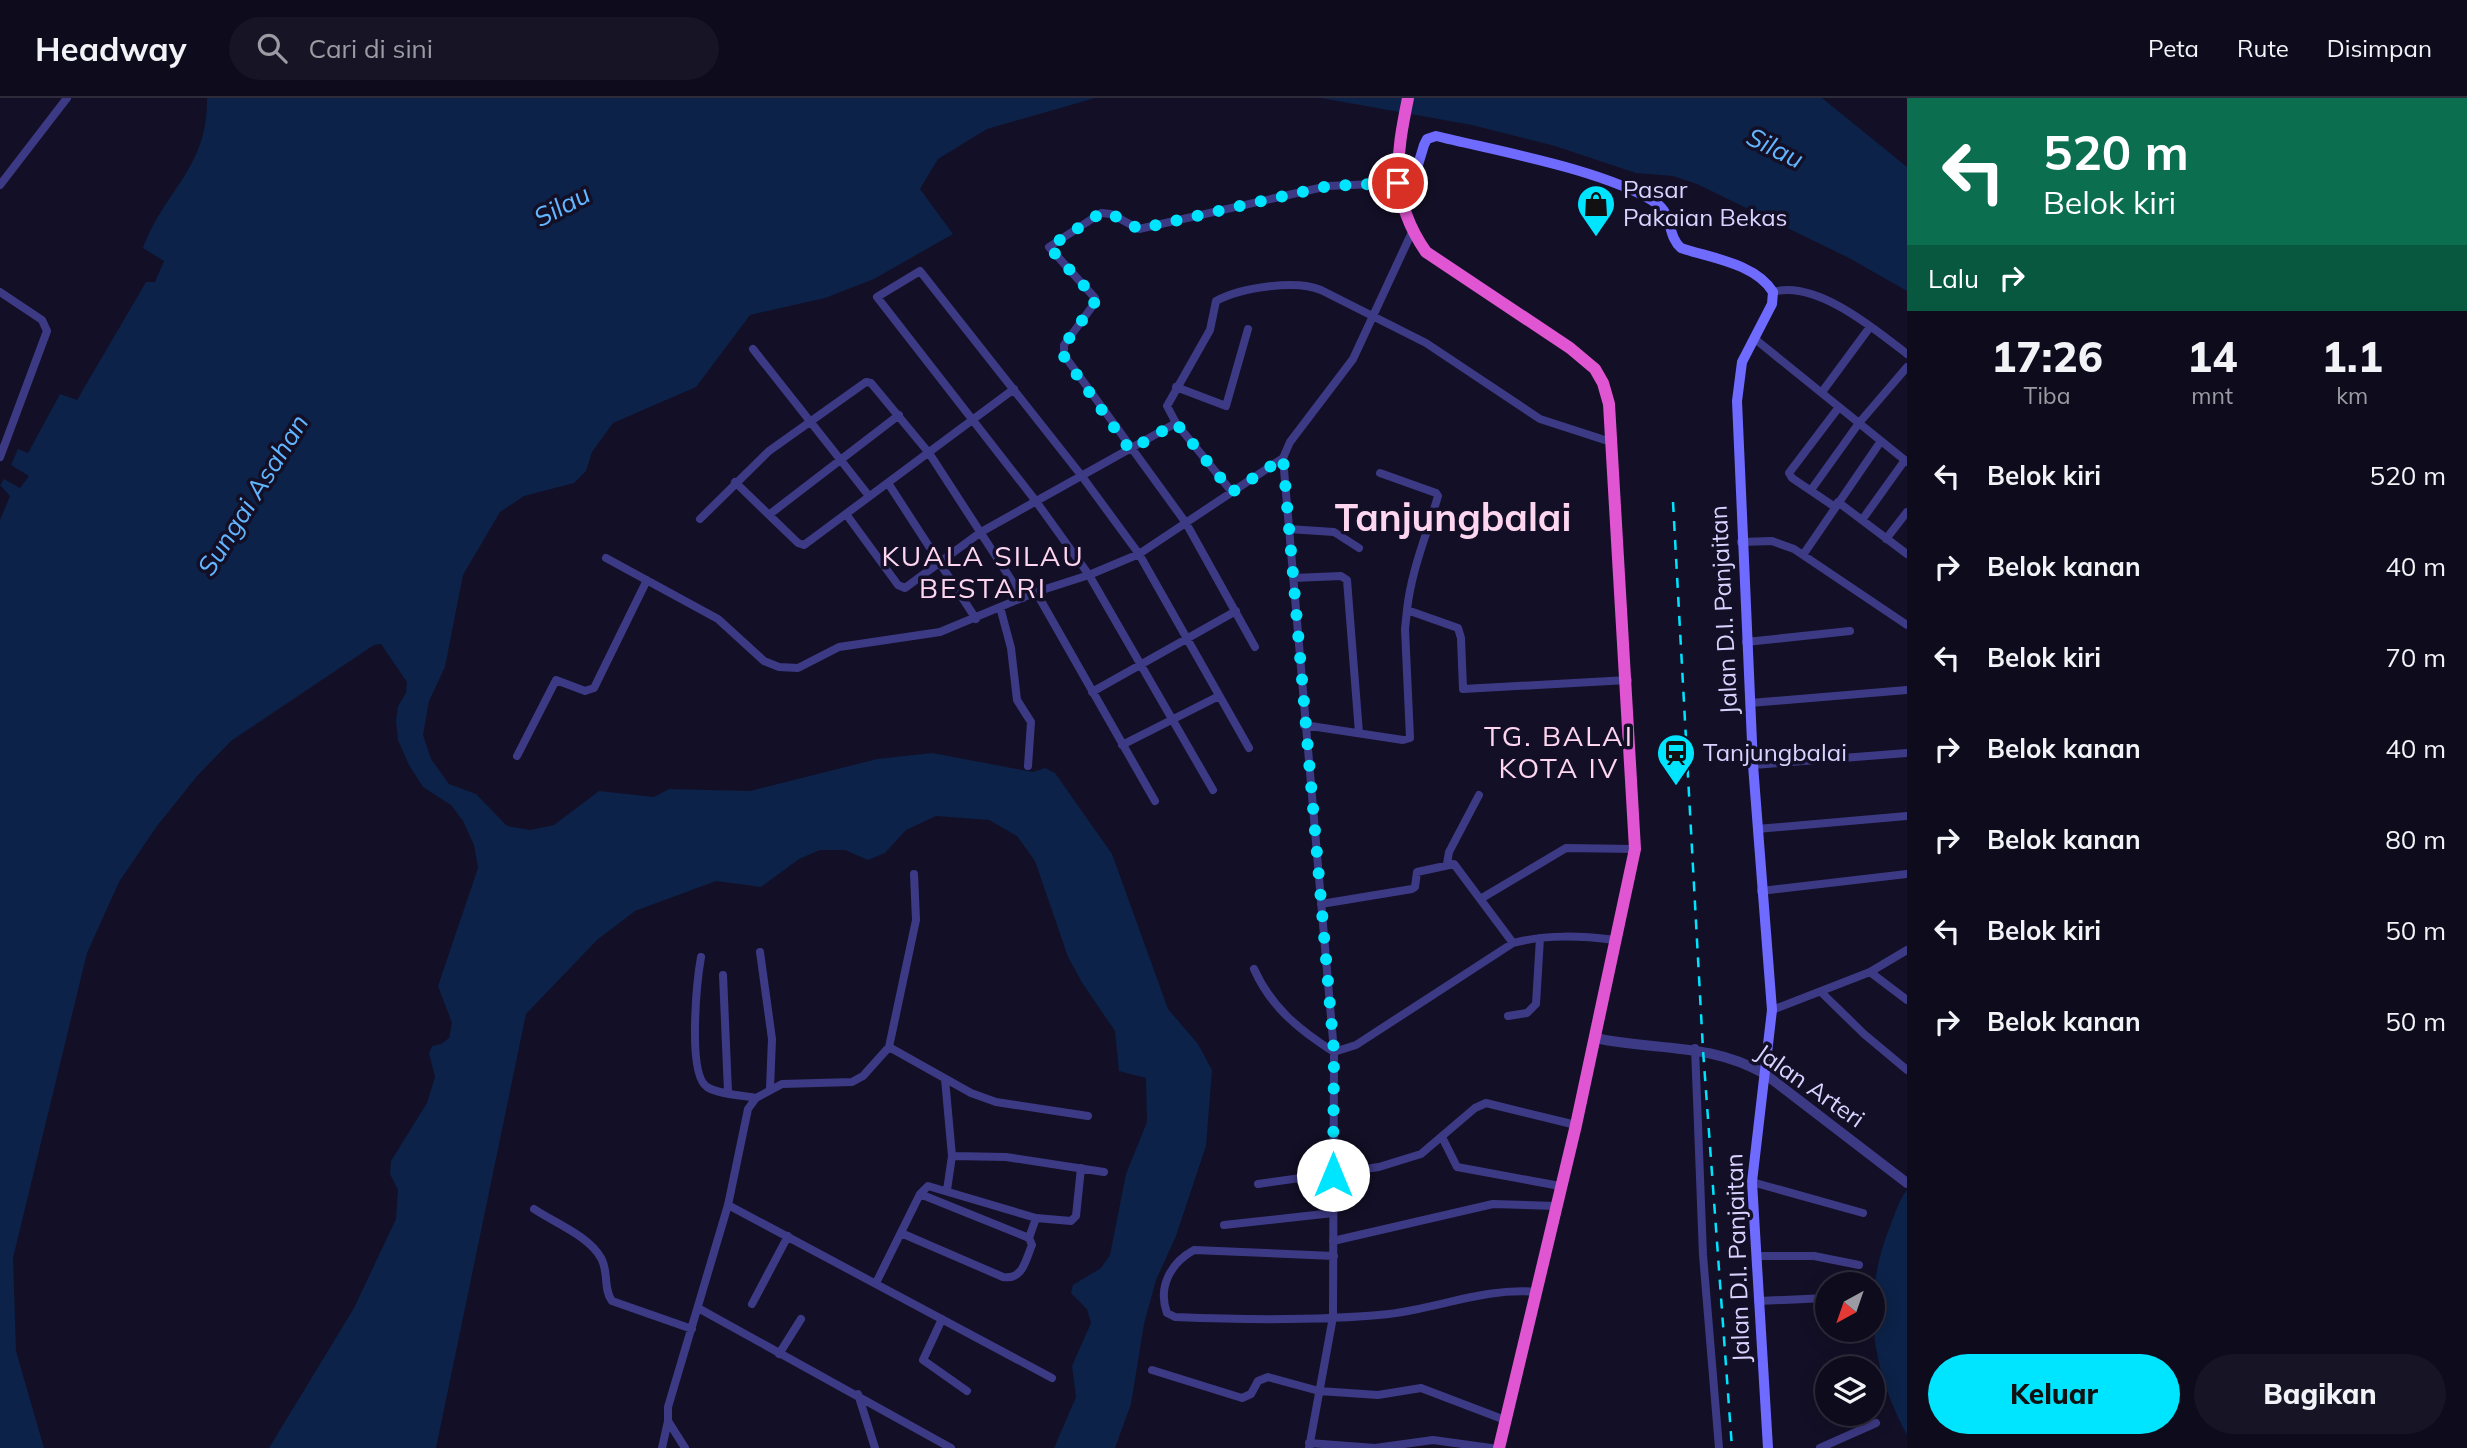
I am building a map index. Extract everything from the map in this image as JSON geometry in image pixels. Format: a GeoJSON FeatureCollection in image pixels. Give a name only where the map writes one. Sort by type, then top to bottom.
{"type":"FeatureCollection","features":[{"type":"Feature","properties":{"kind":"highway"},"geometry":{"type":"LineString","coordinates":[[1408,98],[1397,153],[1398,183],[1412,232],[1426,252],[1570,348],[1595,369],[1603,383],[1609,404],[1628,680],[1635,849],[1576,1125],[1499,1448]]}},
{"type":"Feature","properties":{"kind":"main road"},"geometry":{"type":"LineString","coordinates":[[1404,211],[1424,145],[1427,139],[1436,136],[1591,176],[1632,190],[1663,209],[1681,248],[1732,264],[1759,278],[1773,292]]}},
{"type":"Feature","properties":{"kind":"main road","name":"Jalan D.I. Panjaitan"},"geometry":{"type":"LineString","coordinates":[[1768,1448],[1752,1182],[1772,1010],[1761,891],[1746,642],[1738,388],[1742,362],[1772,304],[1773,292]]}},
{"type":"Feature","properties":{"kind":"street"},"geometry":{"type":"LineString","coordinates":[[0,185],[67,98]]}},
{"type":"Feature","properties":{"kind":"street"},"geometry":{"type":"LineString","coordinates":[[1255,647],[1186,523],[1063,355],[1062,348],[1094,304],[1095,298],[1049,246],[1101,213],[1111,214],[1139,229],[1328,186],[1398,183]]}},
{"type":"Feature","properties":{"kind":"street"},"geometry":{"type":"LineString","coordinates":[[1412,232],[1353,359],[1290,442],[1283,458],[1334,1052],[1333,1317],[1309,1445],[1375,1448],[1433,1440],[1492,1448]]}},
{"type":"Feature","properties":{"kind":"street"},"geometry":{"type":"LineString","coordinates":[[1213,790],[1089,576],[1035,500],[877,296],[920,271],[1081,475],[1139,554],[1249,748]]}},
{"type":"Feature","properties":{"kind":"street"},"geometry":{"type":"LineString","coordinates":[[1232,492],[1176,423],[1167,405],[1207,336],[1214,304],[1220,299],[1279,285],[1308,284],[1435,349],[1527,412],[1554,425],[1611,442]]}},
{"type":"Feature","properties":{"kind":"street"},"geometry":{"type":"LineString","coordinates":[[1773,292],[1790,288],[1848,312],[1907,354]]}},
{"type":"Feature","properties":{"kind":"street"},"geometry":{"type":"LineString","coordinates":[[0,292],[42,320],[47,331],[0,457]]}},
{"type":"Feature","properties":{"kind":"street"},"geometry":{"type":"LineString","coordinates":[[1822,392],[1870,327]]}},
{"type":"Feature","properties":{"kind":"street"},"geometry":{"type":"LineString","coordinates":[[1176,387],[1226,406],[1248,329]]}},
{"type":"Feature","properties":{"kind":"street"},"geometry":{"type":"LineString","coordinates":[[1755,339],[1906,461],[1862,520]]}},
{"type":"Feature","properties":{"kind":"street"},"geometry":{"type":"LineString","coordinates":[[753,349],[869,496]]}},
{"type":"Feature","properties":{"kind":"street"},"geometry":{"type":"LineString","coordinates":[[1811,490],[1859,423],[1907,367]]}},
{"type":"Feature","properties":{"kind":"street"},"geometry":{"type":"LineString","coordinates":[[700,519],[735,482],[809,421],[866,382],[871,383],[929,453],[1023,598]]}},
{"type":"Feature","properties":{"kind":"street"},"geometry":{"type":"LineString","coordinates":[[735,482],[804,545],[1014,389]]}},
{"type":"Feature","properties":{"kind":"street"},"geometry":{"type":"LineString","coordinates":[[1839,407],[1789,473],[1792,478],[1862,520],[1907,555]]}},
{"type":"Feature","properties":{"kind":"street"},"geometry":{"type":"LineString","coordinates":[[770,514],[899,415]]}},
{"type":"Feature","properties":{"kind":"street"},"geometry":{"type":"LineString","coordinates":[[846,514],[901,587],[907,586],[981,532],[1176,423]]}},
{"type":"Feature","properties":{"kind":"street"},"geometry":{"type":"LineString","coordinates":[[1803,555],[1881,441]]}},
{"type":"Feature","properties":{"kind":"street"},"geometry":{"type":"LineString","coordinates":[[606,558],[718,619],[765,661],[789,668],[810,664],[839,647],[917,638],[976,619],[1037,592],[1089,576],[1139,554],[1283,458]]}},
{"type":"Feature","properties":{"kind":"street"},"geometry":{"type":"LineString","coordinates":[[1304,725],[1403,740],[1410,738],[1405,629],[1407,610],[1413,572],[1420,560],[1438,496],[1380,473]]}},
{"type":"Feature","properties":{"kind":"street"},"geometry":{"type":"LineString","coordinates":[[888,483],[976,619]]}},
{"type":"Feature","properties":{"kind":"street"},"geometry":{"type":"LineString","coordinates":[[1886,538],[1907,512]]}},
{"type":"Feature","properties":{"kind":"street"},"geometry":{"type":"LineString","coordinates":[[1288,529],[1334,531],[1359,548]]}},
{"type":"Feature","properties":{"kind":"street"},"geometry":{"type":"LineString","coordinates":[[1741,542],[1772,541],[1803,555],[1907,625]]}},
{"type":"Feature","properties":{"kind":"street"},"geometry":{"type":"LineString","coordinates":[[1293,578],[1341,576],[1347,580],[1359,733]]}},
{"type":"Feature","properties":{"kind":"street"},"geometry":{"type":"LineString","coordinates":[[517,756],[556,680],[586,691],[594,688],[647,580]]}},
{"type":"Feature","properties":{"kind":"street"},"geometry":{"type":"LineString","coordinates":[[1037,592],[1155,801]]}},
{"type":"Feature","properties":{"kind":"street"},"geometry":{"type":"LineString","coordinates":[[1000,607],[1011,649],[1017,700],[1031,722],[1028,766]]}},
{"type":"Feature","properties":{"kind":"street"},"geometry":{"type":"LineString","coordinates":[[1407,610],[1458,628],[1461,638],[1463,689],[1628,680]]}},
{"type":"Feature","properties":{"kind":"street"},"geometry":{"type":"LineString","coordinates":[[1092,692],[1236,611]]}},
{"type":"Feature","properties":{"kind":"street"},"geometry":{"type":"LineString","coordinates":[[1746,642],[1850,631]]}},
{"type":"Feature","properties":{"kind":"street"},"geometry":{"type":"LineString","coordinates":[[1750,703],[1907,690]]}},
{"type":"Feature","properties":{"kind":"street"},"geometry":{"type":"LineString","coordinates":[[1122,745],[1219,696]]}},
{"type":"Feature","properties":{"kind":"street"},"geometry":{"type":"LineString","coordinates":[[1753,765],[1907,753]]}},
{"type":"Feature","properties":{"kind":"street"},"geometry":{"type":"LineString","coordinates":[[1447,864],[1449,852],[1479,795]]}},
{"type":"Feature","properties":{"kind":"street"},"geometry":{"type":"LineString","coordinates":[[1757,829],[1907,816]]}},
{"type":"Feature","properties":{"kind":"street"},"geometry":{"type":"LineString","coordinates":[[1482,898],[1566,848],[1635,849]]}},
{"type":"Feature","properties":{"kind":"street"},"geometry":{"type":"LineString","coordinates":[[1321,904],[1412,889],[1415,887],[1417,872],[1454,864],[1513,943]]}},
{"type":"Feature","properties":{"kind":"street"},"geometry":{"type":"LineString","coordinates":[[662,1448],[668,1407],[728,1205],[741,1131],[748,1108],[756,1098],[782,1084],[852,1082],[863,1076],[889,1047],[916,920],[914,874]]}},
{"type":"Feature","properties":{"kind":"street"},"geometry":{"type":"LineString","coordinates":[[1761,891],[1907,874]]}},
{"type":"Feature","properties":{"kind":"street"},"geometry":{"type":"LineString","coordinates":[[1334,1052],[1356,1045],[1513,943],[1540,938],[1585,936],[1616,940]]}},
{"type":"Feature","properties":{"kind":"street"},"geometry":{"type":"LineString","coordinates":[[1508,1016],[1527,1013],[1536,1004],[1540,938]]}},
{"type":"Feature","properties":{"kind":"street"},"geometry":{"type":"LineString","coordinates":[[1772,1010],[1870,972],[1907,950]]}},
{"type":"Feature","properties":{"kind":"street"},"geometry":{"type":"LineString","coordinates":[[760,953],[771,1027],[771,1088]]}},
{"type":"Feature","properties":{"kind":"street"},"geometry":{"type":"LineString","coordinates":[[701,957],[694,1006],[700,1076],[706,1086],[756,1098]]}},
{"type":"Feature","properties":{"kind":"street"},"geometry":{"type":"LineString","coordinates":[[1254,970],[1266,994],[1284,1014],[1334,1052]]}},
{"type":"Feature","properties":{"kind":"street"},"geometry":{"type":"LineString","coordinates":[[1870,972],[1907,1000]]}},
{"type":"Feature","properties":{"kind":"street"},"geometry":{"type":"LineString","coordinates":[[723,975],[728,1092]]}},
{"type":"Feature","properties":{"kind":"street"},"geometry":{"type":"LineString","coordinates":[[1821,992],[1864,1034],[1907,1070]]}},
{"type":"Feature","properties":{"kind":"street","name":"Jalan Arteri"},"geometry":{"type":"LineString","coordinates":[[1595,1038],[1628,1045],[1695,1048],[1744,1062],[1765,1074],[1907,1183]]}},
{"type":"Feature","properties":{"kind":"street"},"geometry":{"type":"LineString","coordinates":[[889,1047],[945,1079],[996,1102],[1087,1116]]}},
{"type":"Feature","properties":{"kind":"street"},"geometry":{"type":"LineString","coordinates":[[1695,1048],[1703,1255],[1711,1321],[1719,1448]]}},
{"type":"Feature","properties":{"kind":"street"},"geometry":{"type":"LineString","coordinates":[[945,1079],[952,1156],[947,1190]]}},
{"type":"Feature","properties":{"kind":"street"},"geometry":{"type":"LineString","coordinates":[[1258,1184],[1379,1167],[1421,1154],[1475,1108],[1486,1104],[1576,1125]]}},
{"type":"Feature","properties":{"kind":"street"},"geometry":{"type":"LineString","coordinates":[[1442,1137],[1457,1167],[1560,1186]]}},
{"type":"Feature","properties":{"kind":"street"},"geometry":{"type":"LineString","coordinates":[[952,1156],[1002,1157],[1104,1172]]}},
{"type":"Feature","properties":{"kind":"street"},"geometry":{"type":"LineString","coordinates":[[876,1283],[920,1194],[932,1185],[1037,1218],[1071,1221],[1075,1218],[1081,1168]]}},
{"type":"Feature","properties":{"kind":"street"},"geometry":{"type":"LineString","coordinates":[[1752,1182],[1863,1213]]}},
{"type":"Feature","properties":{"kind":"street"},"geometry":{"type":"LineString","coordinates":[[920,1194],[1030,1238]]}},
{"type":"Feature","properties":{"kind":"street"},"geometry":{"type":"LineString","coordinates":[[1333,1241],[1493,1204],[1556,1206]]}},
{"type":"Feature","properties":{"kind":"street"},"geometry":{"type":"LineString","coordinates":[[728,1205],[1052,1378]]}},
{"type":"Feature","properties":{"kind":"street"},"geometry":{"type":"LineString","coordinates":[[534,1209],[587,1242],[602,1258],[612,1301],[692,1329]]}},
{"type":"Feature","properties":{"kind":"street"},"geometry":{"type":"LineString","coordinates":[[1224,1225],[1333,1213]]}},
{"type":"Feature","properties":{"kind":"street"},"geometry":{"type":"LineString","coordinates":[[901,1233],[995,1274],[1012,1278],[1020,1274],[1032,1245],[1030,1238],[1037,1218]]}},
{"type":"Feature","properties":{"kind":"street"},"geometry":{"type":"LineString","coordinates":[[752,1304],[788,1236]]}},
{"type":"Feature","properties":{"kind":"street"},"geometry":{"type":"LineString","coordinates":[[1334,1256],[1194,1250],[1180,1257],[1171,1268],[1164,1305],[1167,1313],[1175,1317],[1333,1317],[1391,1313],[1501,1291],[1537,1292]]}},
{"type":"Feature","properties":{"kind":"street"},"geometry":{"type":"LineString","coordinates":[[1756,1256],[1814,1256],[1859,1265]]}},
{"type":"Feature","properties":{"kind":"street"},"geometry":{"type":"LineString","coordinates":[[1758,1301],[1815,1299]]}},
{"type":"Feature","properties":{"kind":"street"},"geometry":{"type":"LineString","coordinates":[[698,1308],[779,1354],[858,1394],[951,1448]]}},
{"type":"Feature","properties":{"kind":"street"},"geometry":{"type":"LineString","coordinates":[[779,1354],[801,1319]]}},
{"type":"Feature","properties":{"kind":"street"},"geometry":{"type":"LineString","coordinates":[[942,1319],[923,1360],[967,1391]]}},
{"type":"Feature","properties":{"kind":"street"},"geometry":{"type":"LineString","coordinates":[[1152,1370],[1242,1398],[1251,1394],[1258,1381],[1268,1377],[1319,1391],[1385,1395],[1421,1388],[1506,1420]]}},
{"type":"Feature","properties":{"kind":"street"},"geometry":{"type":"LineString","coordinates":[[858,1394],[875,1448]]}},
{"type":"Feature","properties":{"kind":"street"},"geometry":{"type":"LineString","coordinates":[[668,1421],[685,1448]]}},
{"type":"Feature","properties":{"kind":"street"},"geometry":{"type":"LineString","coordinates":[[1821,1448],[1869,1426]]}},
{"type":"Feature","properties":{"kind":"water"},"geometry":{"type":"Polygon","coordinates":[[[207,98],[1095,98],[987,129],[938,159],[920,189],[953,234],[874,279],[825,298],[750,315],[696,387],[613,423],[592,452],[586,471],[574,483],[524,496],[500,512],[463,575],[445,667],[429,701],[423,735],[431,759],[449,784],[476,794],[507,826],[530,830],[554,825],[599,791],[654,797],[669,789],[750,791],[877,759],[932,753],[1033,772],[1045,768],[1055,773],[1112,854],[1168,1009],[1198,1044],[1212,1070],[1206,1146],[1176,1236],[1156,1280],[1144,1324],[1131,1404],[1115,1448],[1054,1448],[1076,1397],[1072,1366],[1091,1323],[1087,1309],[1071,1293],[1073,1285],[1101,1268],[1110,1255],[1126,1174],[1147,1122],[1146,1078],[1119,1071],[1115,1031],[1068,957],[1035,861],[1017,836],[989,820],[936,816],[906,830],[885,853],[868,860],[845,850],[820,850],[799,859],[761,887],[716,881],[635,911],[597,940],[526,1014],[436,1448],[269,1448],[354,1308],[396,1219],[398,1190],[390,1174],[391,1161],[427,1103],[435,1077],[429,1053],[432,1046],[449,1038],[452,1023],[438,986],[478,868],[474,845],[463,821],[451,805],[423,787],[398,740],[398,706],[406,693],[407,682],[381,644],[374,645],[231,741],[198,775],[157,826],[119,882],[87,953],[13,1258],[16,1351],[44,1448],[0,1448],[0,520],[10,496],[0,485],[4,479],[20,488],[29,476],[11,465],[18,449],[28,453],[60,394],[77,400],[146,282],[155,282],[164,261],[143,248],[152,227],[184,177],[201,143],[207,98]]]}},
{"type":"Feature","properties":{"kind":"water","name":"Silau"},"geometry":{"type":"Polygon","coordinates":[[[1321,98],[1822,98],[1907,167],[1907,291],[1849,258],[1697,184],[1673,176],[1636,173],[1555,146],[1472,125],[1321,98]]]}},
{"type":"Feature","properties":{"kind":"water"},"geometry":{"type":"Polygon","coordinates":[[[1907,1190],[1907,1435],[1885,1383],[1885,1356],[1878,1356],[1876,1342],[1885,1342],[1885,1272],[1877,1272],[1882,1251],[1907,1190]]]}},
{"type":"Feature","properties":{"kind":"railway"},"geometry":{"type":"LineString","coordinates":[[1673,502],[1703,1050],[1732,1448]]}},
{"type":"Feature","properties":{"kind":"place","name":"Pasar Pakaian Bekas"},"geometry":{"type":"Point","coordinates":[1596,238]}},
{"type":"Feature","properties":{"kind":"place","name":"Tanjungbalai"},"geometry":{"type":"Point","coordinates":[1676,787]}},
{"type":"Feature","properties":{"kind":"district","name":"Tanjungbalai"},"geometry":{"type":"Point","coordinates":[1453,518]}},
{"type":"Feature","properties":{"kind":"district","name":"KUALA SILAU BESTARI"},"geometry":{"type":"Point","coordinates":[983,572]}},
{"type":"Feature","properties":{"kind":"district","name":"TG. BALAI KOTA IV"},"geometry":{"type":"Point","coordinates":[1559,752]}},
{"type":"Feature","properties":{"kind":"route"},"geometry":{"type":"LineString","coordinates":[[1333,1175],[1334,1052],[1283,458],[1232,492],[1176,423],[1130,450],[1063,355],[1062,348],[1094,304],[1095,298],[1049,246],[1101,213],[1111,214],[1139,229],[1328,186],[1398,183]]}},
{"type":"Feature","properties":{"kind":"water label","name":"Sungai Asahan"},"geometry":{"type":"Point","coordinates":[253,495]}}]}
